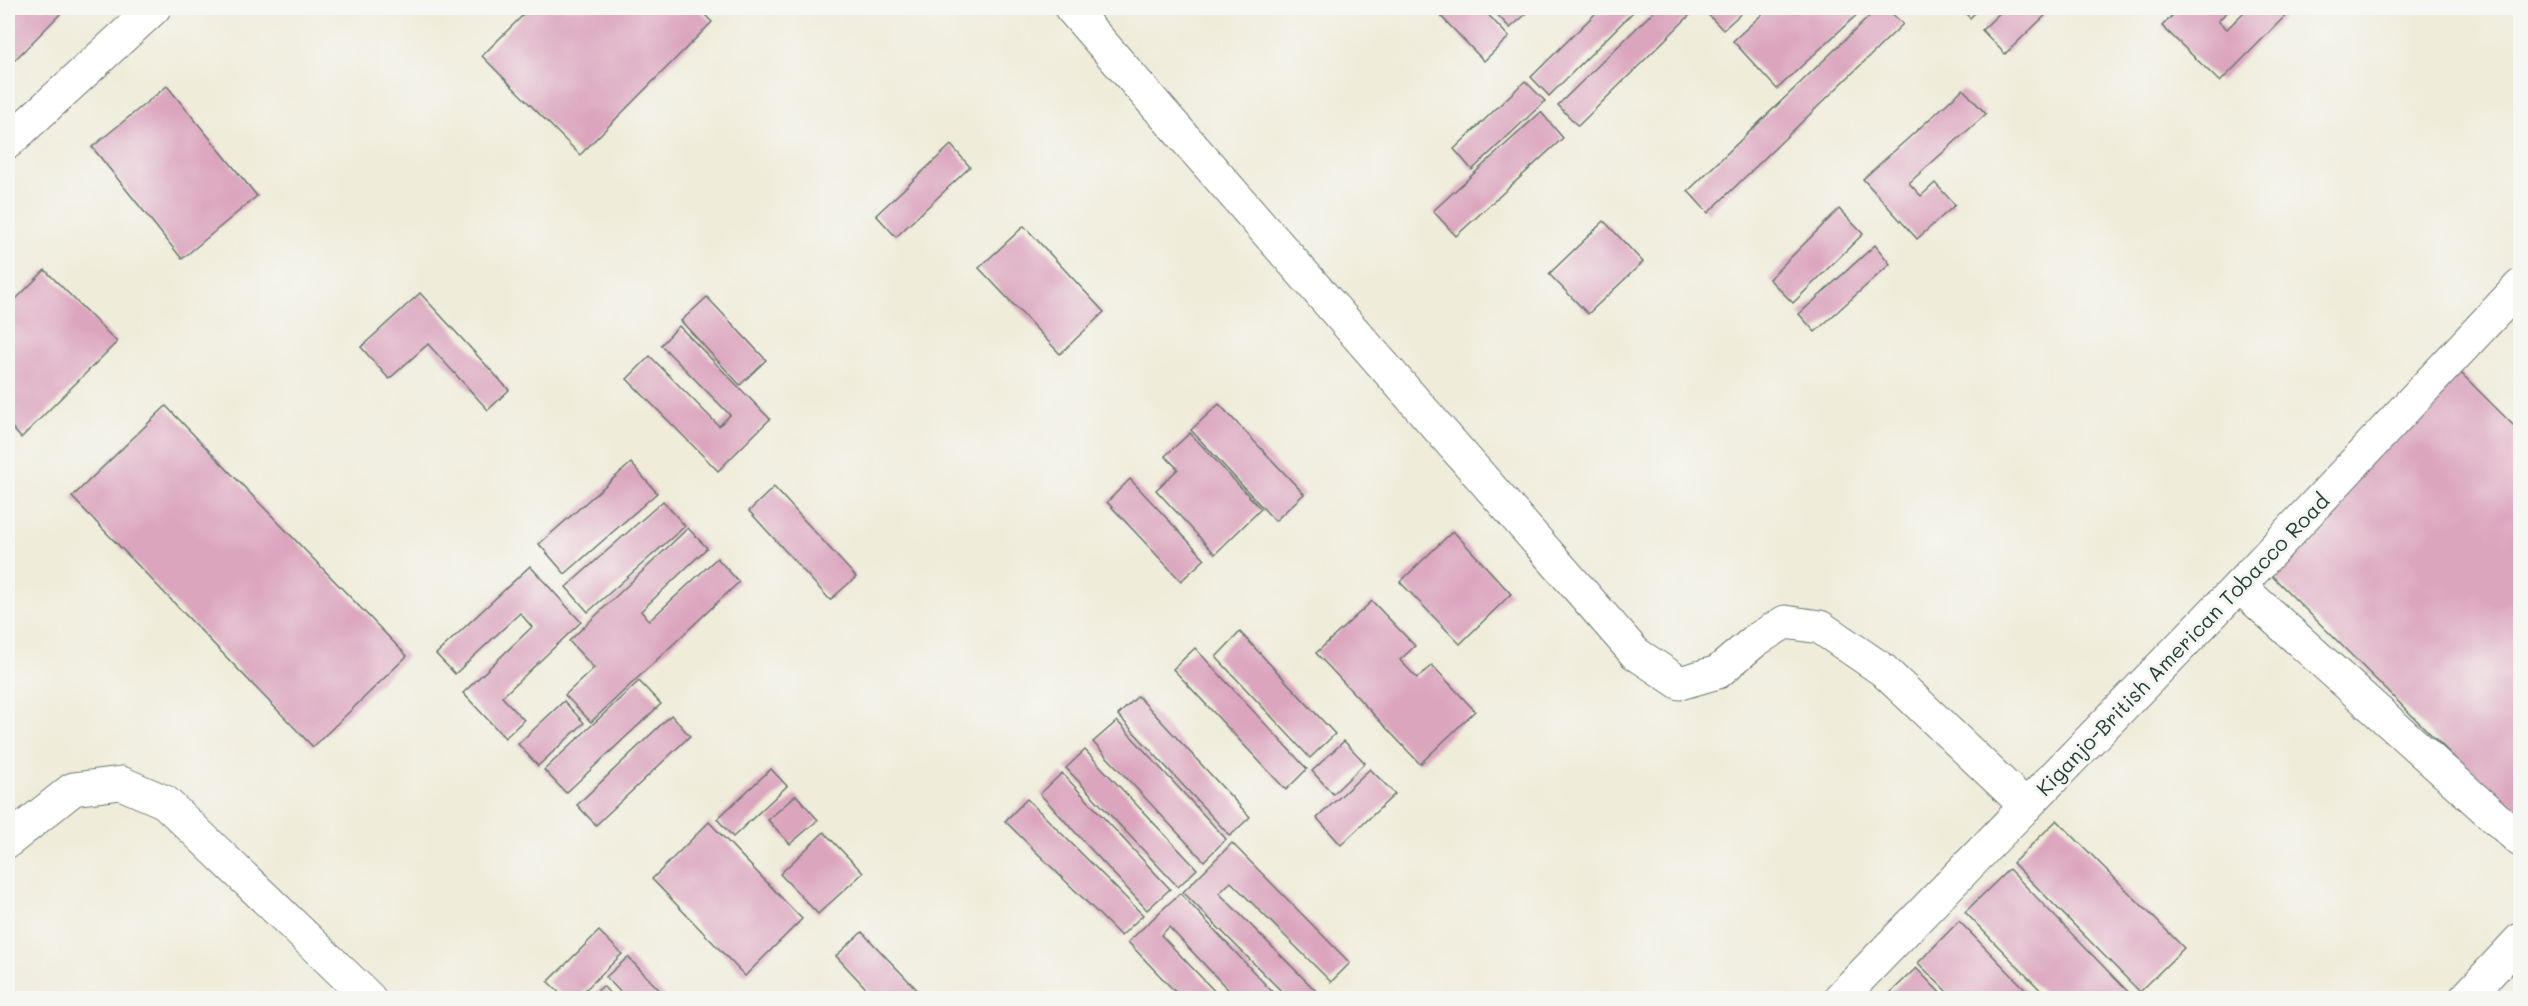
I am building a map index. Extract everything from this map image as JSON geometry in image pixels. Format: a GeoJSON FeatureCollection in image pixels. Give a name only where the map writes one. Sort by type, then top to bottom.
{"type":"FeatureCollection","features":[{"type":"Feature","properties":{"kind":"street"},"geometry":{"type":"LineString","coordinates":[[8,142],[154,8]]}},
{"type":"Feature","properties":{"kind":"street"},"geometry":{"type":"LineString","coordinates":[[1071,8],[1635,653],[1680,683],[1718,672],[1756,639],[1785,622],[1820,627],[1883,670],[2026,806]]}},
{"type":"Feature","properties":{"kind":"street","name":"Kiganjo-British American Tobacco Road"},"geometry":{"type":"LineString","coordinates":[[1840,999],[2239,586],[2520,286]]}},
{"type":"Feature","properties":{"kind":"street"},"geometry":{"type":"LineString","coordinates":[[2239,586],[2520,840]]}},
{"type":"Feature","properties":{"kind":"street"},"geometry":{"type":"LineString","coordinates":[[8,841],[73,789],[121,783],[165,802],[369,999]]}},
{"type":"Feature","properties":{"kind":"street"},"geometry":{"type":"LineString","coordinates":[[2466,999],[2520,940]]}},
{"type":"Feature","properties":{"kind":"building"},"geometry":{"type":"Polygon","coordinates":[[[8,8],[66,8],[8,67],[8,8]]]}},
{"type":"Feature","properties":{"kind":"building"},"geometry":{"type":"Polygon","coordinates":[[[530,8],[698,8],[712,22],[580,155],[482,56],[530,8]]]}},
{"type":"Feature","properties":{"kind":"building"},"geometry":{"type":"Polygon","coordinates":[[[1433,8],[1482,8],[1509,37],[1484,61],[1433,8]]]}},
{"type":"Feature","properties":{"kind":"building"},"geometry":{"type":"Polygon","coordinates":[[[1491,8],[1533,8],[1510,28],[1491,8]]]}},
{"type":"Feature","properties":{"kind":"building"},"geometry":{"type":"Polygon","coordinates":[[[1601,8],[1637,8],[1549,96],[1531,77],[1601,8]]]}},
{"type":"Feature","properties":{"kind":"building"},"geometry":{"type":"Polygon","coordinates":[[[1657,8],[1697,8],[1578,126],[1558,105],[1657,8]]]}},
{"type":"Feature","properties":{"kind":"building"},"geometry":{"type":"Polygon","coordinates":[[[1704,8],[1747,8],[1723,30],[1704,8]]]}},
{"type":"Feature","properties":{"kind":"building"},"geometry":{"type":"Polygon","coordinates":[[[1769,8],[1864,8],[1777,89],[1733,41],[1769,8]]]}},
{"type":"Feature","properties":{"kind":"building"},"geometry":{"type":"Polygon","coordinates":[[[1878,8],[1886,8],[1903,24],[1708,213],[1688,191],[1878,8]]]}},
{"type":"Feature","properties":{"kind":"building"},"geometry":{"type":"Polygon","coordinates":[[[1960,8],[1980,8],[1970,18],[1960,8]]]}},
{"type":"Feature","properties":{"kind":"building"},"geometry":{"type":"Polygon","coordinates":[[[2005,8],[2053,8],[2005,54],[1982,30],[2005,8]]]}},
{"type":"Feature","properties":{"kind":"building"},"geometry":{"type":"Polygon","coordinates":[[[2180,8],[2231,8],[2218,21],[2227,29],[2248,8],[2293,8],[2220,82],[2162,26],[2180,8]]]}},
{"type":"Feature","properties":{"kind":"building"},"geometry":{"type":"Polygon","coordinates":[[[1525,81],[1545,101],[1472,170],[1454,149],[1525,81]]]}},
{"type":"Feature","properties":{"kind":"building"},"geometry":{"type":"Polygon","coordinates":[[[167,86],[257,196],[182,259],[92,147],[167,86]]]}},
{"type":"Feature","properties":{"kind":"building"},"geometry":{"type":"Polygon","coordinates":[[[1963,89],[1986,114],[1909,183],[1921,196],[1935,183],[1955,205],[1917,239],[1863,179],[1963,89]]]}},
{"type":"Feature","properties":{"kind":"building"},"geometry":{"type":"Polygon","coordinates":[[[1541,112],[1563,138],[1456,236],[1433,211],[1541,112]]]}},
{"type":"Feature","properties":{"kind":"building"},"geometry":{"type":"Polygon","coordinates":[[[951,145],[970,167],[896,237],[876,215],[951,145]]]}},
{"type":"Feature","properties":{"kind":"building"},"geometry":{"type":"Polygon","coordinates":[[[1839,209],[1863,234],[1793,303],[1769,279],[1839,209]]]}},
{"type":"Feature","properties":{"kind":"building"},"geometry":{"type":"Polygon","coordinates":[[[1604,221],[1643,262],[1588,314],[1549,274],[1604,221]]]}},
{"type":"Feature","properties":{"kind":"building"},"geometry":{"type":"Polygon","coordinates":[[[1024,226],[1104,312],[1060,354],[979,268],[1024,226]]]}},
{"type":"Feature","properties":{"kind":"building"},"geometry":{"type":"Polygon","coordinates":[[[1875,245],[1890,264],[1815,332],[1799,314],[1875,245]]]}},
{"type":"Feature","properties":{"kind":"building"},"geometry":{"type":"Polygon","coordinates":[[[45,270],[117,342],[21,438],[8,423],[8,307],[45,270]]]}},
{"type":"Feature","properties":{"kind":"building"},"geometry":{"type":"Polygon","coordinates":[[[420,293],[509,390],[488,410],[428,344],[389,379],[361,347],[420,293]]]}},
{"type":"Feature","properties":{"kind":"building"},"geometry":{"type":"Polygon","coordinates":[[[707,297],[766,360],[740,385],[681,321],[707,297]]]}},
{"type":"Feature","properties":{"kind":"building"},"geometry":{"type":"Polygon","coordinates":[[[679,326],[770,419],[718,471],[627,379],[650,356],[719,426],[730,415],[661,345],[679,326]]]}},
{"type":"Feature","properties":{"kind":"building"},"geometry":{"type":"Polygon","coordinates":[[[2458,370],[2520,432],[2520,823],[2263,567],[2458,370]]]}},
{"type":"Feature","properties":{"kind":"building"},"geometry":{"type":"Polygon","coordinates":[[[1219,404],[1304,494],[1275,521],[1191,430],[1219,404]]]}},
{"type":"Feature","properties":{"kind":"building"},"geometry":{"type":"Polygon","coordinates":[[[166,406],[407,656],[313,747],[72,497],[166,406]]]}},
{"type":"Feature","properties":{"kind":"building"},"geometry":{"type":"Polygon","coordinates":[[[1190,433],[1261,509],[1215,554],[1156,490],[1178,469],[1165,456],[1190,433]]]}},
{"type":"Feature","properties":{"kind":"building"},"geometry":{"type":"Polygon","coordinates":[[[631,463],[657,493],[565,574],[539,544],[631,463]]]}},
{"type":"Feature","properties":{"kind":"building"},"geometry":{"type":"Polygon","coordinates":[[[1130,479],[1205,559],[1181,581],[1107,502],[1130,479]]]}},
{"type":"Feature","properties":{"kind":"building"},"geometry":{"type":"Polygon","coordinates":[[[774,487],[856,577],[830,600],[749,511],[774,487]]]}},
{"type":"Feature","properties":{"kind":"building"},"geometry":{"type":"Polygon","coordinates":[[[663,501],[685,526],[588,612],[566,587],[663,501]]]}},
{"type":"Feature","properties":{"kind":"building"},"geometry":{"type":"Polygon","coordinates":[[[688,528],[707,548],[641,611],[649,621],[717,558],[739,582],[591,722],[565,695],[594,668],[569,641],[688,528]]]}},
{"type":"Feature","properties":{"kind":"building"},"geometry":{"type":"Polygon","coordinates":[[[1453,531],[1511,594],[1460,644],[1400,582],[1453,531]]]}},
{"type":"Feature","properties":{"kind":"building"},"geometry":{"type":"Polygon","coordinates":[[[530,566],[581,622],[502,697],[524,720],[505,738],[463,693],[532,627],[520,613],[455,674],[436,654],[530,566]]]}},
{"type":"Feature","properties":{"kind":"building"},"geometry":{"type":"Polygon","coordinates":[[[1372,601],[1415,646],[1400,660],[1417,678],[1432,665],[1475,711],[1420,764],[1316,653],[1372,601]]]}},
{"type":"Feature","properties":{"kind":"building"},"geometry":{"type":"Polygon","coordinates":[[[1240,632],[1335,734],[1310,758],[1216,657],[1240,632]]]}},
{"type":"Feature","properties":{"kind":"building"},"geometry":{"type":"Polygon","coordinates":[[[1195,648],[1307,769],[1286,790],[1173,669],[1195,648]]]}},
{"type":"Feature","properties":{"kind":"building"},"geometry":{"type":"Polygon","coordinates":[[[639,681],[661,704],[566,793],[544,770],[639,681]]]}},
{"type":"Feature","properties":{"kind":"building"},"geometry":{"type":"Polygon","coordinates":[[[1138,696],[1250,817],[1230,836],[1118,715],[1138,696]]]}},
{"type":"Feature","properties":{"kind":"building"},"geometry":{"type":"Polygon","coordinates":[[[564,701],[584,723],[538,766],[518,744],[564,701]]]}},
{"type":"Feature","properties":{"kind":"building"},"geometry":{"type":"Polygon","coordinates":[[[671,715],[690,736],[596,825],[577,805],[671,715]]]}},
{"type":"Feature","properties":{"kind":"building"},"geometry":{"type":"Polygon","coordinates":[[[1117,721],[1226,839],[1204,861],[1093,742],[1117,721]]]}},
{"type":"Feature","properties":{"kind":"building"},"geometry":{"type":"Polygon","coordinates":[[[1344,741],[1365,763],[1333,794],[1312,771],[1344,741]]]}},
{"type":"Feature","properties":{"kind":"building"},"geometry":{"type":"Polygon","coordinates":[[[1085,750],[1197,869],[1178,887],[1066,768],[1085,750]]]}},
{"type":"Feature","properties":{"kind":"building"},"geometry":{"type":"Polygon","coordinates":[[[771,769],[787,786],[733,837],[717,819],[771,769]]]}},
{"type":"Feature","properties":{"kind":"building"},"geometry":{"type":"Polygon","coordinates":[[[1370,769],[1395,794],[1341,845],[1317,818],[1370,769]]]}},
{"type":"Feature","properties":{"kind":"building"},"geometry":{"type":"Polygon","coordinates":[[[1062,773],[1170,889],[1147,910],[1040,794],[1062,773]]]}},
{"type":"Feature","properties":{"kind":"building"},"geometry":{"type":"Polygon","coordinates":[[[796,795],[818,820],[790,844],[768,820],[796,795]]]}},
{"type":"Feature","properties":{"kind":"building"},"geometry":{"type":"Polygon","coordinates":[[[1027,799],[1143,915],[1121,936],[1005,821],[1027,799]]]}},
{"type":"Feature","properties":{"kind":"building"},"geometry":{"type":"Polygon","coordinates":[[[2057,820],[2184,948],[2140,992],[2013,863],[2057,820]]]}},
{"type":"Feature","properties":{"kind":"building"},"geometry":{"type":"Polygon","coordinates":[[[709,822],[802,919],[745,976],[652,879],[709,822]]]}},
{"type":"Feature","properties":{"kind":"building"},"geometry":{"type":"Polygon","coordinates":[[[824,832],[863,873],[818,914],[780,874],[824,832]]]}},
{"type":"Feature","properties":{"kind":"building"},"geometry":{"type":"Polygon","coordinates":[[[1232,843],[1350,963],[1331,982],[1231,882],[1219,893],[1319,994],[1314,998],[1288,998],[1183,892],[1232,843]]]}},
{"type":"Feature","properties":{"kind":"building"},"geometry":{"type":"Polygon","coordinates":[[[2009,869],[2134,998],[2048,998],[1965,912],[2009,869]]]}},
{"type":"Feature","properties":{"kind":"building"},"geometry":{"type":"Polygon","coordinates":[[[1180,893],[1278,998],[1236,998],[1169,927],[1161,935],[1221,998],[1181,998],[1128,942],[1180,893]]]}},
{"type":"Feature","properties":{"kind":"building"},"geometry":{"type":"Polygon","coordinates":[[[1959,921],[2034,998],[1953,998],[1918,963],[1959,921]]]}},
{"type":"Feature","properties":{"kind":"building"},"geometry":{"type":"Polygon","coordinates":[[[599,931],[622,954],[577,998],[565,998],[548,982],[599,931]]]}},
{"type":"Feature","properties":{"kind":"building"},"geometry":{"type":"Polygon","coordinates":[[[862,932],[925,998],[875,998],[836,956],[862,932]]]}},
{"type":"Feature","properties":{"kind":"building"},"geometry":{"type":"Polygon","coordinates":[[[628,957],[667,998],[626,998],[606,977],[628,957]]]}},
{"type":"Feature","properties":{"kind":"building"},"geometry":{"type":"Polygon","coordinates":[[[1916,968],[1945,998],[1885,998],[1916,968]]]}},
{"type":"Feature","properties":{"kind":"building"},"geometry":{"type":"Polygon","coordinates":[[[603,986],[614,998],[589,998],[603,986]]]}}]}
